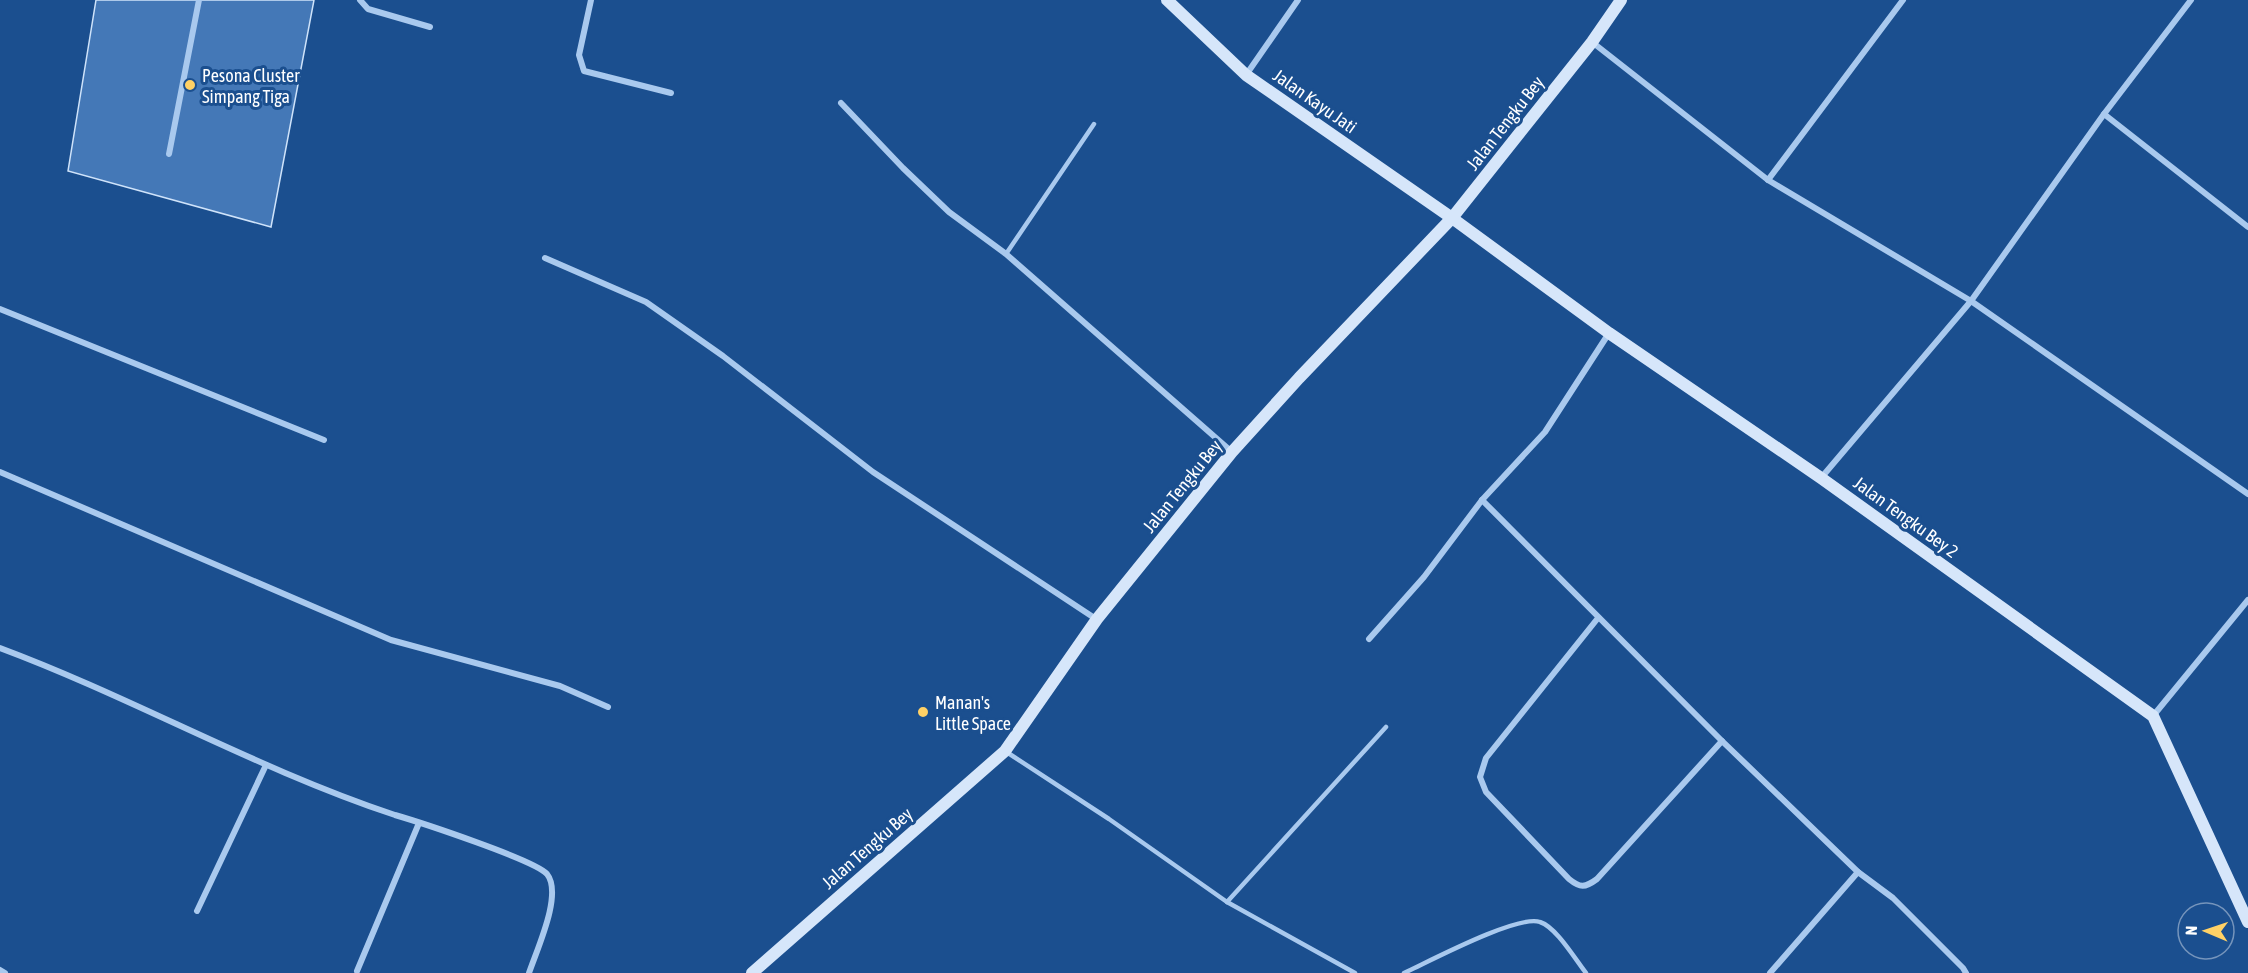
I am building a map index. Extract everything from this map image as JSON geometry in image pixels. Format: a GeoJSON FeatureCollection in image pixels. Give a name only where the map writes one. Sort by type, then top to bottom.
{"type":"FeatureCollection","features":[{"type":"Feature","properties":{"kind":"street"},"geometry":{"type":"LineString","coordinates":[[170,154],[199,0]]}},
{"type":"Feature","properties":{"kind":"street"},"geometry":{"type":"LineString","coordinates":[[360,0],[368,9],[430,27]]}},
{"type":"Feature","properties":{"kind":"street"},"geometry":{"type":"LineString","coordinates":[[591,0],[579,55],[584,71],[671,93]]}},
{"type":"Feature","properties":{"kind":"street","name":"Jalan Kayu Jati"},"geometry":{"type":"LineString","coordinates":[[1167,0],[1246,75],[1452,218]]}},
{"type":"Feature","properties":{"kind":"street"},"geometry":{"type":"LineString","coordinates":[[1246,75],[1298,0]]}},
{"type":"Feature","properties":{"kind":"street","name":"Jalan Tengku Bey"},"geometry":{"type":"LineString","coordinates":[[753,973],[1005,751],[1097,619],[1232,452],[1299,378],[1452,218],[1592,42],[1621,0]]}},
{"type":"Feature","properties":{"kind":"street"},"geometry":{"type":"LineString","coordinates":[[1768,180],[1903,0]]}},
{"type":"Feature","properties":{"kind":"street"},"geometry":{"type":"LineString","coordinates":[[1821,478],[1971,301],[2104,114],[2191,0]]}},
{"type":"Feature","properties":{"kind":"street"},"geometry":{"type":"LineString","coordinates":[[1592,42],[1768,180],[1971,301],[2248,494]]}},
{"type":"Feature","properties":{"kind":"street"},"geometry":{"type":"LineString","coordinates":[[841,103],[949,212],[1006,254],[1232,452]]}},
{"type":"Feature","properties":{"kind":"street"},"geometry":{"type":"LineString","coordinates":[[2104,114],[2248,227]]}},
{"type":"Feature","properties":{"kind":"street","name":"Jalan Tengku Bey 2"},"geometry":{"type":"LineString","coordinates":[[1452,218],[1610,333],[1821,478],[2153,716],[2248,922]]}},
{"type":"Feature","properties":{"kind":"street"},"geometry":{"type":"LineString","coordinates":[[545,258],[646,302],[723,356],[873,472],[1097,619]]}},
{"type":"Feature","properties":{"kind":"street"},"geometry":{"type":"LineString","coordinates":[[0,309],[324,440]]}},
{"type":"Feature","properties":{"kind":"street"},"geometry":{"type":"LineString","coordinates":[[1369,639],[1424,577],[1482,500],[1545,432],[1610,333]]}},
{"type":"Feature","properties":{"kind":"street"},"geometry":{"type":"LineString","coordinates":[[0,472],[391,640],[560,687],[609,707]]}},
{"type":"Feature","properties":{"kind":"street"},"geometry":{"type":"LineString","coordinates":[[1482,500],[1722,741],[1858,872],[1893,898],[1966,973]]}},
{"type":"Feature","properties":{"kind":"street"},"geometry":{"type":"LineString","coordinates":[[2153,716],[2248,600]]}},
{"type":"Feature","properties":{"kind":"street"},"geometry":{"type":"LineString","coordinates":[[1598,618],[1486,758],[1480,777],[1486,792],[1569,879],[1578,887],[1587,886],[1597,879],[1722,741]]}},
{"type":"Feature","properties":{"kind":"street"},"geometry":{"type":"LineString","coordinates":[[0,648],[108,693],[344,798],[524,861],[545,871],[553,883],[552,903],[529,973]]}},
{"type":"Feature","properties":{"kind":"street"},"geometry":{"type":"LineString","coordinates":[[196,911],[266,765]]}},
{"type":"Feature","properties":{"kind":"street"},"geometry":{"type":"LineString","coordinates":[[357,971],[419,823]]}},
{"type":"Feature","properties":{"kind":"street"},"geometry":{"type":"LineString","coordinates":[[1770,973],[1858,872]]}},
{"type":"Feature","properties":{"kind":"street"},"geometry":{"type":"LineString","coordinates":[[0,970],[5,973]]}},
{"type":"Feature","properties":{"kind":"lane"},"geometry":{"type":"LineString","coordinates":[[1006,254],[1094,124]]}},
{"type":"Feature","properties":{"kind":"lane"},"geometry":{"type":"LineString","coordinates":[[1227,902],[1386,727]]}},
{"type":"Feature","properties":{"kind":"lane"},"geometry":{"type":"LineString","coordinates":[[1005,751],[1109,819],[1227,902],[1355,973]]}},
{"type":"Feature","properties":{"kind":"lane"},"geometry":{"type":"LineString","coordinates":[[1404,973],[1504,927],[1527,921],[1540,921],[1552,930],[1586,973]]}},
{"type":"Feature","properties":{"kind":"building","name":"Pesona Cluster Simpang Tiga"},"geometry":{"type":"Polygon","coordinates":[[[96,0],[314,0],[271,227],[68,171],[96,0]]]}},
{"type":"Feature","properties":{"kind":"place","name":"Pesona Cluster Simpang Tiga"},"geometry":{"type":"Point","coordinates":[190,85]}},
{"type":"Feature","properties":{"kind":"place","name":"Manan's Little Space"},"geometry":{"type":"Point","coordinates":[923,712]}}]}
